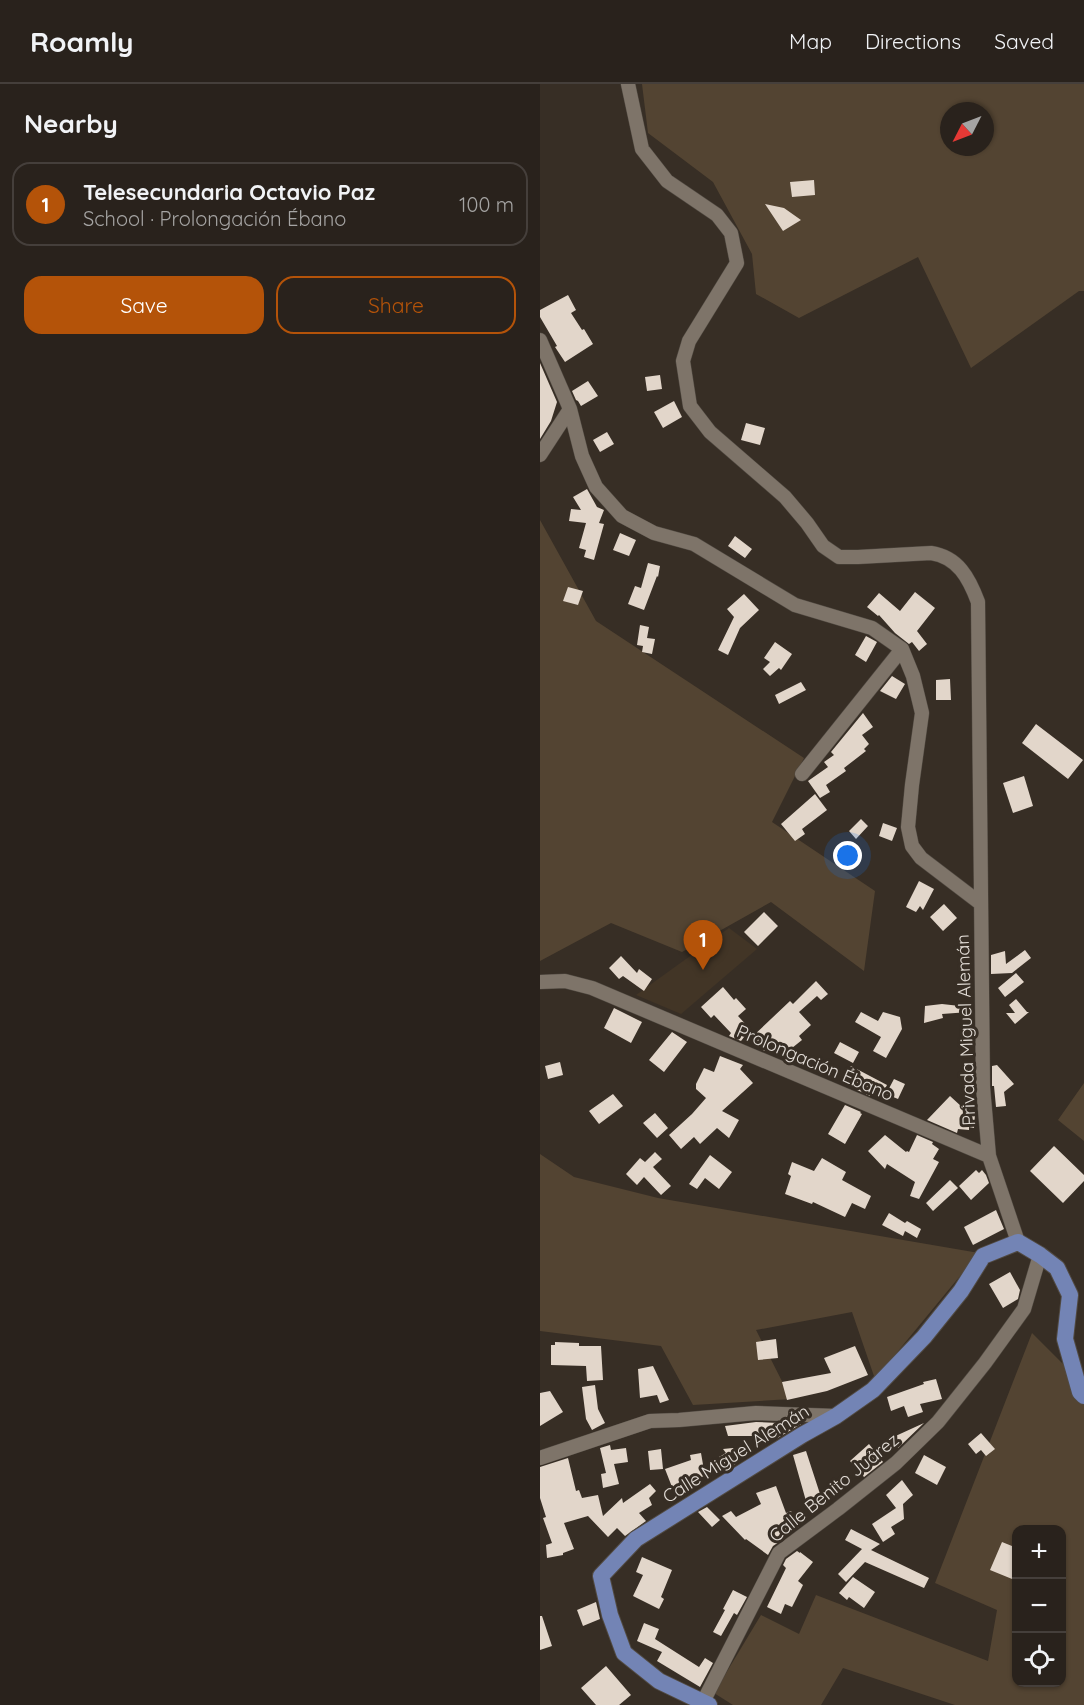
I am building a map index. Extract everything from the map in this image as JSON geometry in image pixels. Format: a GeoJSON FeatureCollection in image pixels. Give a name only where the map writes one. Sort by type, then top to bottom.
{"type":"FeatureCollection","features":[{"type":"Feature","properties":{"kind":"main road"},"geometry":{"type":"LineString","coordinates":[[1018,1242],[1040,1254],[1057,1268],[1070,1295],[1065,1339],[1080,1392],[1084,1396]]}},
{"type":"Feature","properties":{"kind":"main road","name":"Calle Miguel Alemán"},"geometry":{"type":"LineString","coordinates":[[706,1704],[659,1681],[624,1653],[610,1615],[601,1576],[636,1539],[836,1416],[873,1389],[924,1337],[961,1291],[983,1256],[1018,1242]]}},
{"type":"Feature","properties":{"kind":"street","name":"Privada Miguel Alemán"},"geometry":{"type":"LineString","coordinates":[[628,84],[642,149],[667,182],[717,215],[731,233],[737,263],[688,341],[683,360],[690,406],[710,432],[785,497],[823,546],[839,556],[931,553],[942,555],[962,568],[978,602],[982,1087],[989,1156]]}},
{"type":"Feature","properties":{"kind":"street"},"geometry":{"type":"LineString","coordinates":[[540,340],[570,409],[582,456],[596,487],[622,516],[654,534],[694,544],[795,604],[872,628],[902,650],[913,676],[922,713],[908,827],[912,846],[921,858],[980,903]]}},
{"type":"Feature","properties":{"kind":"street"},"geometry":{"type":"LineString","coordinates":[[540,455],[570,409]]}},
{"type":"Feature","properties":{"kind":"street"},"geometry":{"type":"LineString","coordinates":[[802,774],[902,650]]}},
{"type":"Feature","properties":{"kind":"street","name":"Prolongación Ébano"},"geometry":{"type":"LineString","coordinates":[[540,982],[565,981],[592,988],[989,1156]]}},
{"type":"Feature","properties":{"kind":"street"},"geometry":{"type":"LineString","coordinates":[[989,1156],[1018,1242]]}},
{"type":"Feature","properties":{"kind":"street","name":"Calle Benito Juárez"},"geometry":{"type":"LineString","coordinates":[[706,1704],[779,1553],[896,1463],[938,1422],[986,1363],[1024,1309],[1040,1254]]}},
{"type":"Feature","properties":{"kind":"street"},"geometry":{"type":"LineString","coordinates":[[540,1458],[650,1420],[679,1420],[756,1413],[836,1416]]}},
{"type":"Feature","properties":{"kind":"shaded area"},"geometry":{"type":"Polygon","coordinates":[[[642,84],[1084,84],[1084,291],[1079,291],[971,368],[918,257],[799,318],[756,294],[752,254],[713,182],[648,133],[642,84]]]}},
{"type":"Feature","properties":{"kind":"shaded area"},"geometry":{"type":"Polygon","coordinates":[[[540,520],[596,621],[804,758],[772,822],[875,891],[864,971],[771,902],[682,952],[611,923],[540,961],[540,520]]]}},
{"type":"Feature","properties":{"kind":"shaded area"},"geometry":{"type":"Polygon","coordinates":[[[729,928],[757,949],[681,1014],[636,995],[729,928]]]}},
{"type":"Feature","properties":{"kind":"shaded area"},"geometry":{"type":"Polygon","coordinates":[[[1084,1083],[1084,1141],[1058,1120],[1084,1083]]]}},
{"type":"Feature","properties":{"kind":"shaded area"},"geometry":{"type":"Polygon","coordinates":[[[540,1154],[574,1177],[658,1198],[979,1253],[875,1379],[852,1312],[756,1330],[791,1399],[693,1405],[661,1346],[540,1331],[540,1154]]]}},
{"type":"Feature","properties":{"kind":"shaded area"},"geometry":{"type":"Polygon","coordinates":[[[1032,1333],[1084,1385],[1084,1705],[955,1705],[843,1668],[821,1705],[733,1705],[714,1693],[761,1615],[799,1634],[816,1595],[988,1661],[997,1610],[935,1583],[1032,1333]]]}},
{"type":"Feature","properties":{"kind":"building"},"geometry":{"type":"Polygon","coordinates":[[[814,180],[815,195],[792,197],[790,182],[814,180]]]}},
{"type":"Feature","properties":{"kind":"building"},"geometry":{"type":"Polygon","coordinates":[[[765,204],[784,208],[801,220],[783,231],[765,204]]]}},
{"type":"Feature","properties":{"kind":"building"},"geometry":{"type":"Polygon","coordinates":[[[568,295],[576,310],[571,313],[593,344],[565,362],[540,317],[540,310],[568,295]]]}},
{"type":"Feature","properties":{"kind":"building"},"geometry":{"type":"Polygon","coordinates":[[[540,363],[557,402],[551,421],[540,439],[540,363]]]}},
{"type":"Feature","properties":{"kind":"building"},"geometry":{"type":"Polygon","coordinates":[[[660,375],[662,389],[647,391],[645,377],[660,375]]]}},
{"type":"Feature","properties":{"kind":"building"},"geometry":{"type":"Polygon","coordinates":[[[588,381],[598,396],[581,406],[572,391],[588,381]]]}},
{"type":"Feature","properties":{"kind":"building"},"geometry":{"type":"Polygon","coordinates":[[[674,401],[682,417],[663,428],[654,412],[674,401]]]}},
{"type":"Feature","properties":{"kind":"building"},"geometry":{"type":"Polygon","coordinates":[[[746,423],[765,428],[760,445],[741,440],[746,423]]]}},
{"type":"Feature","properties":{"kind":"building"},"geometry":{"type":"Polygon","coordinates":[[[607,432],[614,444],[600,452],[593,440],[607,432]]]}},
{"type":"Feature","properties":{"kind":"building"},"geometry":{"type":"Polygon","coordinates":[[[587,489],[597,507],[604,510],[599,523],[604,524],[594,560],[584,557],[586,550],[579,548],[586,523],[569,521],[571,509],[581,510],[573,497],[587,489]]]}},
{"type":"Feature","properties":{"kind":"building"},"geometry":{"type":"Polygon","coordinates":[[[620,533],[636,540],[629,556],[613,550],[620,533]]]}},
{"type":"Feature","properties":{"kind":"building"},"geometry":{"type":"Polygon","coordinates":[[[735,536],[752,549],[745,558],[728,546],[735,536]]]}},
{"type":"Feature","properties":{"kind":"building"},"geometry":{"type":"Polygon","coordinates":[[[648,563],[660,566],[658,577],[644,610],[628,604],[635,586],[641,588],[648,563]]]}},
{"type":"Feature","properties":{"kind":"building"},"geometry":{"type":"Polygon","coordinates":[[[568,587],[583,591],[578,605],[563,601],[568,587]]]}},
{"type":"Feature","properties":{"kind":"building"},"geometry":{"type":"Polygon","coordinates":[[[915,592],[935,608],[917,631],[927,644],[919,651],[912,642],[909,644],[895,633],[879,615],[867,607],[879,593],[900,611],[915,592]]]}},
{"type":"Feature","properties":{"kind":"building"},"geometry":{"type":"Polygon","coordinates":[[[744,594],[759,610],[740,628],[728,655],[718,650],[734,617],[727,609],[744,594]]]}},
{"type":"Feature","properties":{"kind":"building"},"geometry":{"type":"Polygon","coordinates":[[[640,625],[649,627],[647,638],[655,639],[652,654],[642,652],[643,646],[637,645],[640,625]]]}},
{"type":"Feature","properties":{"kind":"building"},"geometry":{"type":"Polygon","coordinates":[[[866,636],[877,642],[866,662],[855,655],[866,636]]]}},
{"type":"Feature","properties":{"kind":"building"},"geometry":{"type":"Polygon","coordinates":[[[775,642],[792,654],[781,670],[779,668],[770,676],[763,669],[770,662],[764,658],[775,642]]]}},
{"type":"Feature","properties":{"kind":"building"},"geometry":{"type":"Polygon","coordinates":[[[892,676],[905,684],[896,699],[880,691],[892,676]]]}},
{"type":"Feature","properties":{"kind":"building"},"geometry":{"type":"Polygon","coordinates":[[[950,679],[951,700],[936,700],[936,680],[950,679]]]}},
{"type":"Feature","properties":{"kind":"building"},"geometry":{"type":"Polygon","coordinates":[[[801,682],[806,690],[779,704],[775,695],[801,682]]]}},
{"type":"Feature","properties":{"kind":"building"},"geometry":{"type":"Polygon","coordinates":[[[863,713],[873,727],[862,735],[869,744],[864,749],[866,751],[844,768],[846,771],[826,785],[830,792],[820,798],[808,781],[828,767],[824,762],[834,755],[831,752],[863,713]]]}},
{"type":"Feature","properties":{"kind":"building"},"geometry":{"type":"Polygon","coordinates":[[[1036,724],[1083,760],[1068,779],[1022,743],[1036,724]]]}},
{"type":"Feature","properties":{"kind":"building"},"geometry":{"type":"Polygon","coordinates":[[[1024,776],[1033,806],[1013,813],[1003,783],[1024,776]]]}},
{"type":"Feature","properties":{"kind":"building"},"geometry":{"type":"Polygon","coordinates":[[[815,794],[827,810],[802,829],[805,834],[795,841],[781,824],[815,794]]]}},
{"type":"Feature","properties":{"kind":"building"},"geometry":{"type":"Polygon","coordinates":[[[861,819],[868,826],[856,839],[849,831],[861,819]]]}},
{"type":"Feature","properties":{"kind":"building"},"geometry":{"type":"Polygon","coordinates":[[[883,823],[897,828],[892,841],[879,836],[883,823]]]}},
{"type":"Feature","properties":{"kind":"building"},"geometry":{"type":"Polygon","coordinates":[[[919,881],[934,889],[923,910],[920,906],[916,912],[906,907],[919,881]]]}},
{"type":"Feature","properties":{"kind":"building"},"geometry":{"type":"Polygon","coordinates":[[[944,904],[957,918],[943,931],[930,917],[944,904]]]}},
{"type":"Feature","properties":{"kind":"building"},"geometry":{"type":"Polygon","coordinates":[[[764,912],[778,926],[758,946],[744,932],[764,912]]]}},
{"type":"Feature","properties":{"kind":"building"},"geometry":{"type":"Polygon","coordinates":[[[1025,950],[1031,958],[1012,973],[991,974],[991,955],[1005,951],[1006,964],[1025,950]]]}},
{"type":"Feature","properties":{"kind":"building"},"geometry":{"type":"Polygon","coordinates":[[[621,956],[637,973],[639,969],[652,979],[644,991],[623,976],[619,979],[609,968],[621,956]]]}},
{"type":"Feature","properties":{"kind":"building"},"geometry":{"type":"Polygon","coordinates":[[[1016,973],[1024,982],[1005,997],[998,988],[1016,973]]]}},
{"type":"Feature","properties":{"kind":"building"},"geometry":{"type":"Polygon","coordinates":[[[816,981],[828,994],[821,1000],[817,996],[799,1012],[811,1025],[799,1036],[802,1040],[782,1056],[771,1044],[764,1051],[752,1037],[790,1001],[793,1004],[816,981]]]}},
{"type":"Feature","properties":{"kind":"building"},"geometry":{"type":"Polygon","coordinates":[[[723,987],[746,1009],[738,1016],[750,1029],[741,1041],[729,1036],[731,1033],[714,1015],[711,1018],[701,1007],[723,987]]]}},
{"type":"Feature","properties":{"kind":"building"},"geometry":{"type":"Polygon","coordinates":[[[1016,999],[1029,1012],[1015,1024],[1006,1013],[1015,1013],[1009,1005],[1016,999]]]}},
{"type":"Feature","properties":{"kind":"building"},"geometry":{"type":"Polygon","coordinates":[[[942,1004],[969,1007],[969,1012],[942,1014],[943,1018],[924,1023],[925,1006],[942,1004]]]}},
{"type":"Feature","properties":{"kind":"building"},"geometry":{"type":"Polygon","coordinates":[[[614,1008],[642,1022],[631,1043],[604,1028],[614,1008]]]}},
{"type":"Feature","properties":{"kind":"building"},"geometry":{"type":"Polygon","coordinates":[[[861,1012],[878,1021],[883,1012],[900,1017],[902,1029],[886,1058],[873,1051],[881,1037],[855,1022],[861,1012]]]}},
{"type":"Feature","properties":{"kind":"building"},"geometry":{"type":"Polygon","coordinates":[[[672,1032],[687,1042],[664,1072],[649,1060],[672,1032]]]}},
{"type":"Feature","properties":{"kind":"building"},"geometry":{"type":"Polygon","coordinates":[[[840,1042],[859,1052],[853,1063],[834,1053],[840,1042]]]}},
{"type":"Feature","properties":{"kind":"building"},"geometry":{"type":"Polygon","coordinates":[[[720,1056],[743,1065],[740,1069],[753,1083],[722,1111],[739,1120],[729,1138],[717,1128],[700,1144],[694,1137],[681,1149],[669,1135],[706,1098],[696,1089],[696,1084],[704,1068],[714,1072],[720,1056]]]}},
{"type":"Feature","properties":{"kind":"building"},"geometry":{"type":"Polygon","coordinates":[[[560,1062],[563,1075],[548,1079],[545,1066],[560,1062]]]}},
{"type":"Feature","properties":{"kind":"building"},"geometry":{"type":"Polygon","coordinates":[[[997,1065],[1014,1084],[1004,1092],[1006,1106],[996,1107],[994,1086],[992,1086],[992,1066],[997,1065]]]}},
{"type":"Feature","properties":{"kind":"building"},"geometry":{"type":"Polygon","coordinates":[[[851,1066],[887,1085],[881,1096],[872,1092],[870,1096],[842,1083],[851,1066]]]}},
{"type":"Feature","properties":{"kind":"building"},"geometry":{"type":"Polygon","coordinates":[[[894,1079],[905,1084],[898,1099],[886,1094],[894,1079]]]}},
{"type":"Feature","properties":{"kind":"building"},"geometry":{"type":"Polygon","coordinates":[[[613,1094],[623,1106],[599,1124],[589,1111],[613,1094]]]}},
{"type":"Feature","properties":{"kind":"building"},"geometry":{"type":"Polygon","coordinates":[[[950,1096],[962,1107],[970,1108],[969,1114],[975,1114],[974,1128],[958,1129],[957,1133],[927,1120],[950,1096]]]}},
{"type":"Feature","properties":{"kind":"building"},"geometry":{"type":"Polygon","coordinates":[[[845,1105],[862,1114],[845,1144],[828,1134],[845,1105]]]}},
{"type":"Feature","properties":{"kind":"building"},"geometry":{"type":"Polygon","coordinates":[[[655,1113],[668,1128],[657,1138],[643,1123],[655,1113]]]}},
{"type":"Feature","properties":{"kind":"building"},"geometry":{"type":"Polygon","coordinates":[[[885,1135],[906,1152],[909,1152],[917,1135],[933,1142],[932,1144],[939,1149],[933,1159],[939,1162],[919,1199],[910,1196],[915,1182],[887,1164],[885,1169],[868,1151],[885,1135]]]}},
{"type":"Feature","properties":{"kind":"building"},"geometry":{"type":"Polygon","coordinates":[[[1054,1146],[1084,1175],[1084,1181],[1063,1203],[1030,1171],[1054,1146]]]}},
{"type":"Feature","properties":{"kind":"building"},"geometry":{"type":"Polygon","coordinates":[[[655,1152],[662,1159],[653,1167],[671,1186],[661,1195],[644,1177],[637,1185],[626,1174],[640,1158],[645,1162],[655,1152]]]}},
{"type":"Feature","properties":{"kind":"building"},"geometry":{"type":"Polygon","coordinates":[[[710,1155],[732,1172],[719,1189],[705,1178],[697,1189],[689,1184],[710,1155]]]}},
{"type":"Feature","properties":{"kind":"building"},"geometry":{"type":"Polygon","coordinates":[[[822,1158],[846,1172],[842,1180],[871,1196],[865,1209],[852,1203],[845,1217],[813,1202],[812,1204],[785,1194],[791,1176],[788,1174],[792,1162],[814,1171],[822,1158]]]}},
{"type":"Feature","properties":{"kind":"building"},"geometry":{"type":"Polygon","coordinates":[[[976,1170],[979,1173],[982,1170],[989,1183],[971,1200],[959,1186],[976,1170]]]}},
{"type":"Feature","properties":{"kind":"building"},"geometry":{"type":"Polygon","coordinates":[[[950,1180],[958,1188],[933,1211],[926,1203],[950,1180]]]}},
{"type":"Feature","properties":{"kind":"building"},"geometry":{"type":"Polygon","coordinates":[[[996,1210],[1004,1229],[973,1245],[964,1227],[996,1210]]]}},
{"type":"Feature","properties":{"kind":"building"},"geometry":{"type":"Polygon","coordinates":[[[889,1213],[921,1229],[917,1238],[905,1231],[903,1236],[882,1225],[889,1213]]]}},
{"type":"Feature","properties":{"kind":"building"},"geometry":{"type":"Polygon","coordinates":[[[1010,1272],[1020,1290],[1018,1299],[1003,1308],[989,1284],[1010,1272]]]}},
{"type":"Feature","properties":{"kind":"building"},"geometry":{"type":"Polygon","coordinates":[[[776,1339],[778,1358],[758,1360],[756,1342],[776,1339]]]}},
{"type":"Feature","properties":{"kind":"building"},"geometry":{"type":"Polygon","coordinates":[[[555,1342],[579,1343],[579,1346],[601,1346],[603,1380],[587,1381],[586,1366],[551,1365],[551,1345],[555,1345],[555,1342]]]}},
{"type":"Feature","properties":{"kind":"building"},"geometry":{"type":"Polygon","coordinates":[[[855,1346],[868,1375],[827,1391],[787,1400],[782,1382],[831,1373],[824,1358],[855,1346]]]}},
{"type":"Feature","properties":{"kind":"building"},"geometry":{"type":"Polygon","coordinates":[[[653,1366],[669,1400],[660,1403],[657,1395],[640,1398],[638,1369],[653,1366]]]}},
{"type":"Feature","properties":{"kind":"building"},"geometry":{"type":"Polygon","coordinates":[[[936,1379],[942,1399],[920,1404],[923,1412],[908,1417],[904,1406],[891,1411],[887,1397],[936,1379]]]}},
{"type":"Feature","properties":{"kind":"building"},"geometry":{"type":"Polygon","coordinates":[[[595,1385],[598,1409],[605,1423],[592,1430],[586,1419],[582,1387],[595,1385]]]}},
{"type":"Feature","properties":{"kind":"building"},"geometry":{"type":"Polygon","coordinates":[[[550,1391],[563,1412],[540,1426],[540,1393],[550,1391]]]}},
{"type":"Feature","properties":{"kind":"building"},"geometry":{"type":"Polygon","coordinates":[[[756,1422],[801,1424],[776,1439],[775,1436],[755,1444],[755,1436],[728,1436],[725,1426],[756,1422]]]}},
{"type":"Feature","properties":{"kind":"building"},"geometry":{"type":"Polygon","coordinates":[[[924,1423],[898,1448],[889,1439],[924,1423]]]}},
{"type":"Feature","properties":{"kind":"building"},"geometry":{"type":"Polygon","coordinates":[[[981,1433],[995,1449],[986,1456],[981,1450],[976,1454],[968,1444],[981,1433]]]}},
{"type":"Feature","properties":{"kind":"building"},"geometry":{"type":"Polygon","coordinates":[[[869,1444],[883,1462],[864,1477],[850,1461],[869,1444]]]}},
{"type":"Feature","properties":{"kind":"building"},"geometry":{"type":"Polygon","coordinates":[[[610,1445],[611,1450],[626,1448],[628,1462],[614,1464],[619,1484],[603,1488],[601,1474],[606,1473],[600,1448],[610,1445]]]}},
{"type":"Feature","properties":{"kind":"building"},"geometry":{"type":"Polygon","coordinates":[[[733,1448],[740,1461],[727,1470],[719,1457],[726,1453],[723,1449],[733,1448]]]}},
{"type":"Feature","properties":{"kind":"building"},"geometry":{"type":"Polygon","coordinates":[[[661,1449],[663,1469],[650,1470],[648,1451],[661,1449]]]}},
{"type":"Feature","properties":{"kind":"building"},"geometry":{"type":"Polygon","coordinates":[[[806,1451],[821,1497],[806,1501],[793,1455],[806,1451]]]}},
{"type":"Feature","properties":{"kind":"building"},"geometry":{"type":"Polygon","coordinates":[[[701,1453],[705,1476],[693,1479],[694,1483],[682,1487],[681,1484],[672,1487],[665,1469],[691,1460],[690,1455],[701,1453]]]}},
{"type":"Feature","properties":{"kind":"building"},"geometry":{"type":"Polygon","coordinates":[[[924,1455],[946,1467],[937,1485],[915,1473],[924,1455]]]}},
{"type":"Feature","properties":{"kind":"building"},"geometry":{"type":"Polygon","coordinates":[[[568,1458],[576,1491],[579,1490],[582,1498],[598,1495],[603,1516],[622,1498],[623,1503],[650,1484],[656,1491],[649,1498],[652,1505],[639,1513],[646,1521],[625,1536],[617,1528],[608,1537],[588,1516],[564,1523],[574,1549],[563,1555],[547,1558],[546,1545],[552,1543],[543,1518],[546,1517],[540,1498],[540,1467],[568,1458]]]}},
{"type":"Feature","properties":{"kind":"building"},"geometry":{"type":"Polygon","coordinates":[[[902,1480],[913,1495],[903,1504],[904,1519],[891,1527],[895,1534],[883,1542],[872,1524],[896,1508],[886,1495],[902,1480]]]}},
{"type":"Feature","properties":{"kind":"building"},"geometry":{"type":"Polygon","coordinates":[[[776,1486],[786,1513],[791,1511],[799,1527],[778,1537],[782,1540],[773,1546],[768,1555],[745,1540],[722,1516],[731,1511],[736,1517],[761,1504],[756,1493],[776,1486]]]}},
{"type":"Feature","properties":{"kind":"building"},"geometry":{"type":"Polygon","coordinates":[[[707,1507],[720,1520],[712,1527],[698,1512],[707,1507]]]}},
{"type":"Feature","properties":{"kind":"building"},"geometry":{"type":"Polygon","coordinates":[[[851,1529],[880,1544],[871,1550],[929,1578],[924,1588],[865,1562],[846,1582],[838,1574],[862,1549],[845,1540],[851,1529]]]}},
{"type":"Feature","properties":{"kind":"building"},"geometry":{"type":"Polygon","coordinates":[[[1002,1542],[1012,1546],[1012,1579],[990,1570],[1002,1542]]]}},
{"type":"Feature","properties":{"kind":"building"},"geometry":{"type":"Polygon","coordinates":[[[797,1551],[813,1562],[798,1581],[803,1585],[792,1607],[785,1604],[781,1614],[767,1607],[786,1568],[783,1565],[786,1559],[797,1551]]]}},
{"type":"Feature","properties":{"kind":"building"},"geometry":{"type":"Polygon","coordinates":[[[642,1557],[672,1570],[661,1597],[664,1599],[659,1609],[633,1596],[643,1575],[636,1572],[642,1557]]]}},
{"type":"Feature","properties":{"kind":"building"},"geometry":{"type":"Polygon","coordinates":[[[853,1577],[875,1592],[864,1608],[849,1597],[847,1600],[839,1593],[853,1577]]]}},
{"type":"Feature","properties":{"kind":"building"},"geometry":{"type":"Polygon","coordinates":[[[733,1590],[747,1597],[737,1615],[734,1613],[721,1636],[713,1632],[733,1590]]]}},
{"type":"Feature","properties":{"kind":"building"},"geometry":{"type":"Polygon","coordinates":[[[596,1602],[600,1619],[583,1626],[577,1610],[596,1602]]]}},
{"type":"Feature","properties":{"kind":"building"},"geometry":{"type":"Polygon","coordinates":[[[540,1616],[542,1616],[552,1646],[540,1650],[540,1616]]]}},
{"type":"Feature","properties":{"kind":"building"},"geometry":{"type":"Polygon","coordinates":[[[644,1623],[659,1629],[655,1639],[699,1667],[705,1658],[713,1663],[700,1687],[657,1661],[662,1652],[637,1641],[644,1623]]]}},
{"type":"Feature","properties":{"kind":"building"},"geometry":{"type":"Polygon","coordinates":[[[606,1666],[631,1695],[619,1705],[596,1705],[581,1688],[606,1666]]]}},
{"type":"Feature","properties":{"kind":"place","name":"Telesecundaria Octavio Paz"},"geometry":{"type":"Point","coordinates":[703,970]}}]}
